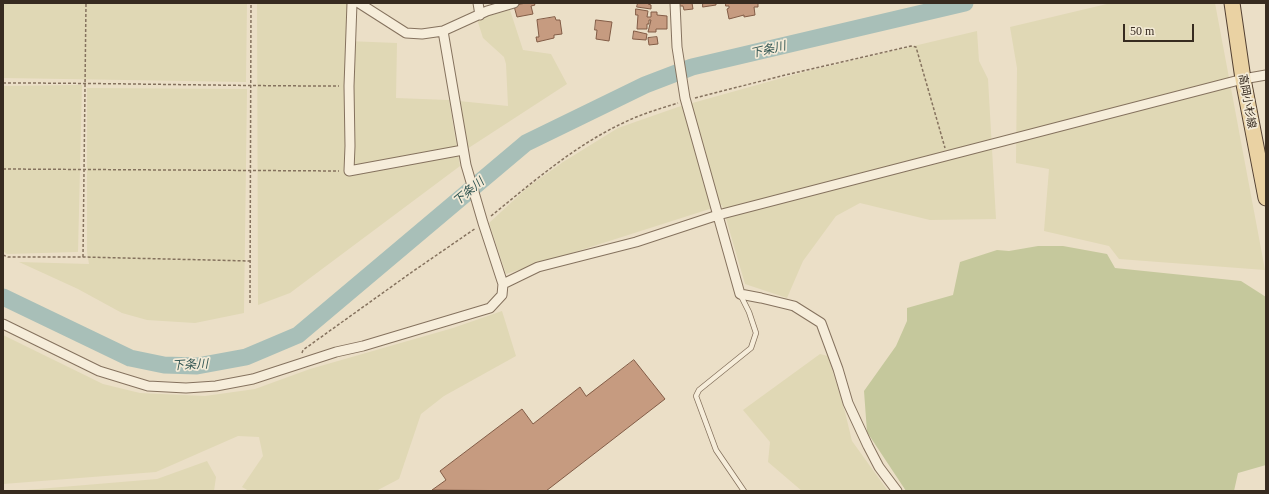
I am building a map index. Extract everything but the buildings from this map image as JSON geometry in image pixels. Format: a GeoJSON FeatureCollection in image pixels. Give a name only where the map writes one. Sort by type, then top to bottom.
{"type":"FeatureCollection","features":[{"type":"Feature","properties":{"kind":"main road","name":"高岡小杉線"},"geometry":{"type":"LineString","coordinates":[[1232,3],[1243,79],[1266,198]]}},
{"type":"Feature","properties":{"kind":"street"},"geometry":{"type":"LineString","coordinates":[[352,3],[349,86],[349,171],[463,150]]}},
{"type":"Feature","properties":{"kind":"street"},"geometry":{"type":"LineString","coordinates":[[359,3],[406,33],[422,34],[443,31],[487,11],[514,3]]}},
{"type":"Feature","properties":{"kind":"street"},"geometry":{"type":"LineString","coordinates":[[478,3],[480,15]]}},
{"type":"Feature","properties":{"kind":"street"},"geometry":{"type":"LineString","coordinates":[[675,3],[677,47],[685,99],[740,294],[794,306],[821,323],[838,369],[848,403],[879,467],[897,491]]}},
{"type":"Feature","properties":{"kind":"street"},"geometry":{"type":"LineString","coordinates":[[3,324],[98,371],[148,386],[186,388],[216,386],[253,379],[336,352],[363,346],[490,308],[502,295],[503,284],[482,221],[466,165],[443,31]]}},
{"type":"Feature","properties":{"kind":"street"},"geometry":{"type":"LineString","coordinates":[[503,284],[538,266],[636,242],[718,216],[1266,74]]}},
{"type":"Feature","properties":{"kind":"lane"},"geometry":{"type":"LineString","coordinates":[[740,294],[749,312],[756,334],[751,348],[699,390],[696,396],[716,450],[744,491]]}},
{"type":"Feature","properties":{"kind":"path"},"geometry":{"type":"LineString","coordinates":[[83,257],[86,3]]}},
{"type":"Feature","properties":{"kind":"path"},"geometry":{"type":"LineString","coordinates":[[250,303],[251,3]]}},
{"type":"Feature","properties":{"kind":"path"},"geometry":{"type":"LineString","coordinates":[[303,363],[301,356],[303,350],[482,221],[541,175],[583,145],[623,123],[647,112],[685,99],[911,46],[916,47],[947,156]]}},
{"type":"Feature","properties":{"kind":"path"},"geometry":{"type":"LineString","coordinates":[[3,83],[349,86]]}},
{"type":"Feature","properties":{"kind":"path"},"geometry":{"type":"LineString","coordinates":[[3,169],[349,171]]}},
{"type":"Feature","properties":{"kind":"path"},"geometry":{"type":"LineString","coordinates":[[3,255],[8,258],[83,257],[250,261]]}},
{"type":"Feature","properties":{"kind":"shaded area"},"geometry":{"type":"Polygon","coordinates":[[[3,3],[247,3],[246,82],[3,78],[3,3]]]}},
{"type":"Feature","properties":{"kind":"shaded area"},"geometry":{"type":"Polygon","coordinates":[[[257,3],[347,3],[347,41],[397,43],[396,98],[449,100],[460,166],[290,293],[258,305],[257,3]]]}},
{"type":"Feature","properties":{"kind":"shaded area"},"geometry":{"type":"Polygon","coordinates":[[[1111,3],[1215,3],[1265,270],[1119,259],[1109,246],[1044,231],[1049,169],[1016,163],[1017,68],[1010,27],[1111,3]]]}},
{"type":"Feature","properties":{"kind":"shaded area"},"geometry":{"type":"Polygon","coordinates":[[[510,10],[523,50],[551,54],[567,84],[467,149],[459,101],[508,106],[506,64],[504,57],[483,38],[477,19],[510,10]]]}},
{"type":"Feature","properties":{"kind":"shaded area"},"geometry":{"type":"Polygon","coordinates":[[[977,31],[979,61],[988,79],[996,219],[930,220],[860,203],[836,216],[803,261],[787,298],[745,284],[722,205],[506,274],[489,223],[528,187],[563,162],[618,128],[678,107],[800,73],[977,31]]]}},
{"type":"Feature","properties":{"kind":"shaded area"},"geometry":{"type":"Polygon","coordinates":[[[82,85],[78,252],[7,254],[3,251],[3,86],[82,85]]]}},
{"type":"Feature","properties":{"kind":"shaded area"},"geometry":{"type":"Polygon","coordinates":[[[87,88],[247,89],[244,313],[195,323],[147,320],[122,313],[78,289],[19,262],[89,264],[87,252],[87,88]]]}},
{"type":"Feature","properties":{"kind":"shaded area"},"geometry":{"type":"Polygon","coordinates":[[[502,311],[516,356],[444,396],[421,414],[399,479],[376,491],[249,491],[242,487],[263,456],[259,437],[238,436],[156,472],[3,484],[3,335],[103,384],[140,393],[205,396],[255,389],[310,369],[453,328],[502,311]]]}},
{"type":"Feature","properties":{"kind":"shaded area"},"geometry":{"type":"Polygon","coordinates":[[[820,354],[828,356],[852,441],[888,491],[802,491],[768,462],[770,442],[743,410],[820,354]]]}},
{"type":"Feature","properties":{"kind":"shaded area"},"geometry":{"type":"Polygon","coordinates":[[[207,461],[216,477],[214,491],[14,491],[157,479],[207,461]]]}},
{"type":"Feature","properties":{"kind":"green space"},"geometry":{"type":"Polygon","coordinates":[[[1038,246],[1063,246],[1107,254],[1115,268],[1241,281],[1266,297],[1266,465],[1238,473],[1234,491],[906,491],[867,432],[864,391],[896,346],[907,321],[907,308],[953,295],[960,262],[997,250],[1009,251],[1038,246]]]}},
{"type":"Feature","properties":{"kind":"waterway","name":"下条川"},"geometry":{"type":"LineString","coordinates":[[3,297],[130,358],[164,365],[197,366],[246,357],[298,335],[526,143],[645,85],[692,67],[965,3]]}}]}
